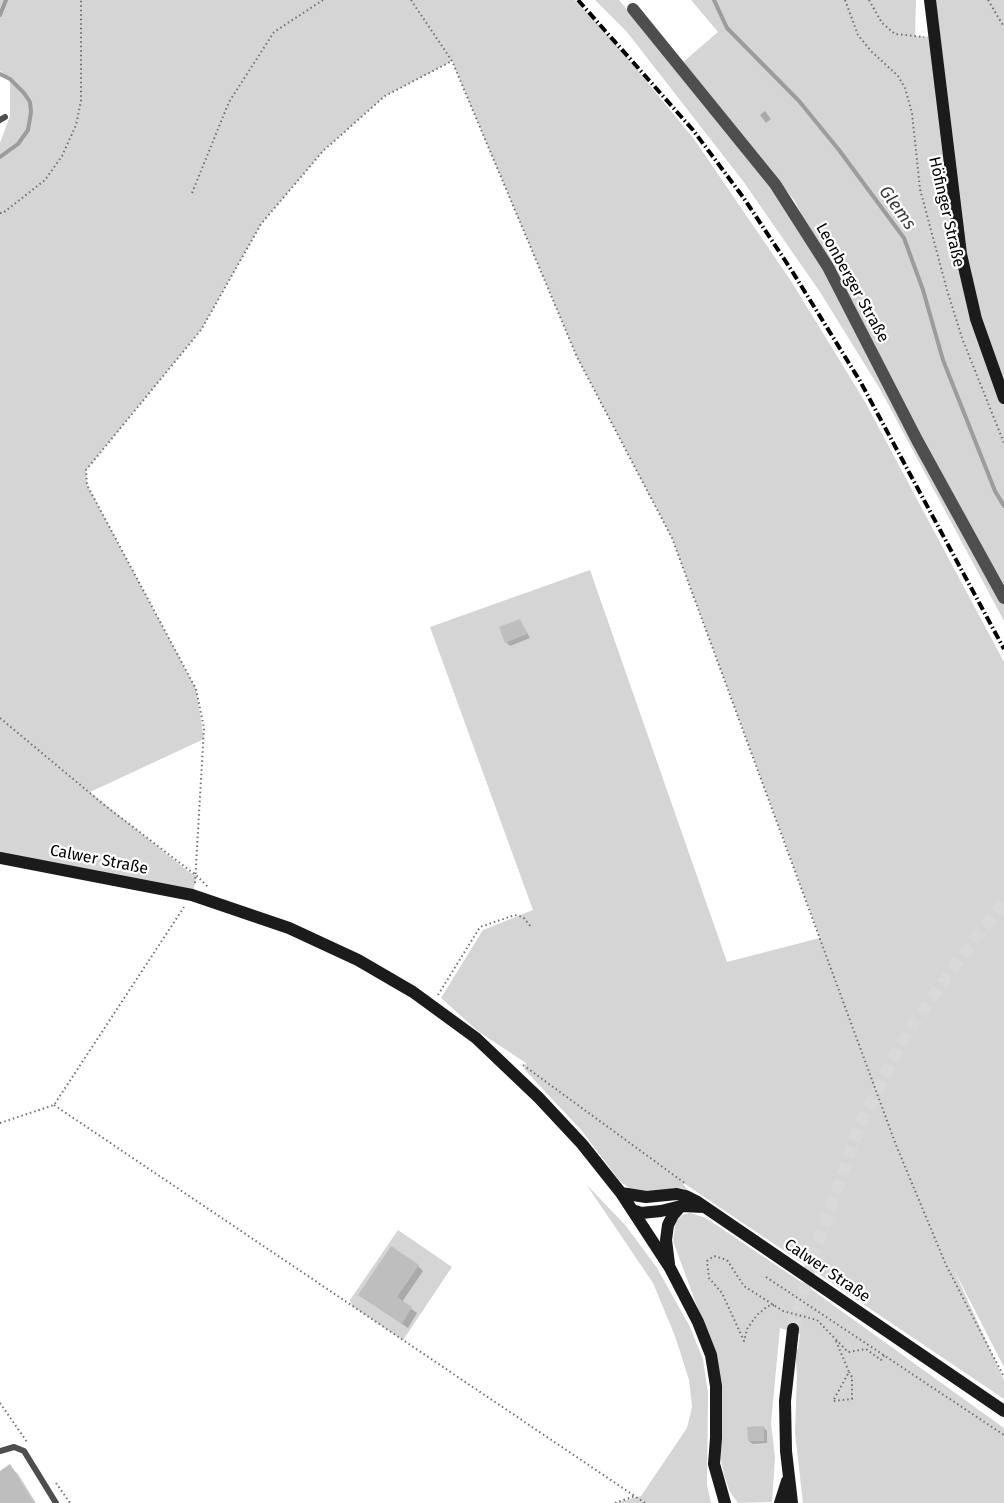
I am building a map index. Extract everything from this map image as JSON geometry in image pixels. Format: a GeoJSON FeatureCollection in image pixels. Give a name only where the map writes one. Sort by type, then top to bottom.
{"type":"FeatureCollection","features":[{"type":"Feature","properties":{"kind":"main road","name":"Höfinger Straße"},"geometry":{"type":"LineString","coordinates":[[930,0],[961,254],[976,319],[1004,398]]}},
{"type":"Feature","properties":{"kind":"main road","name":"Calwer Straße"},"geometry":{"type":"LineString","coordinates":[[0,858],[192,895],[289,927],[358,960],[432,1005],[476,1038],[539,1098],[582,1144],[621,1193],[670,1268]]}},
{"type":"Feature","properties":{"kind":"main road","name":"Calwer Straße"},"geometry":{"type":"LineString","coordinates":[[621,1193],[646,1197],[677,1194],[686,1196],[1004,1411]]}},
{"type":"Feature","properties":{"kind":"main road"},"geometry":{"type":"LineString","coordinates":[[681,1206],[668,1225],[666,1240],[670,1268],[698,1322],[713,1363],[717,1408],[714,1464],[725,1503]]}},
{"type":"Feature","properties":{"kind":"main road"},"geometry":{"type":"LineString","coordinates":[[632,1210],[641,1213],[681,1206],[705,1207]]}},
{"type":"Feature","properties":{"kind":"main road"},"geometry":{"type":"LineString","coordinates":[[792,1503],[786,1451],[785,1401],[793,1329]]}},
{"type":"Feature","properties":{"kind":"main road"},"geometry":{"type":"LineString","coordinates":[[780,1503],[788,1477]]}},
{"type":"Feature","properties":{"kind":"street","name":"Leonberger Straße"},"geometry":{"type":"LineString","coordinates":[[633,9],[775,184],[828,267],[917,440],[1004,598]]}},
{"type":"Feature","properties":{"kind":"lane"},"geometry":{"type":"LineString","coordinates":[[0,1451],[14,1447],[24,1451],[56,1503]]}},
{"type":"Feature","properties":{"kind":"path"},"geometry":{"type":"LineString","coordinates":[[0,213],[45,180],[62,156],[76,125],[81,100],[81,0]]}},
{"type":"Feature","properties":{"kind":"path"},"geometry":{"type":"LineString","coordinates":[[192,193],[229,102],[274,32],[323,0]]}},
{"type":"Feature","properties":{"kind":"path"},"geometry":{"type":"LineString","coordinates":[[411,0],[452,61],[577,357],[672,538],[896,1145],[946,1265],[1004,1377]]}},
{"type":"Feature","properties":{"kind":"path","name":"Höfinger Straße"},"geometry":{"type":"LineString","coordinates":[[845,0],[858,35],[871,51],[898,76],[905,88],[912,113],[920,189],[947,290],[962,338],[1004,443]]}},
{"type":"Feature","properties":{"kind":"path"},"geometry":{"type":"LineString","coordinates":[[869,0],[882,22],[895,34],[933,37]]}},
{"type":"Feature","properties":{"kind":"path"},"geometry":{"type":"LineString","coordinates":[[988,0],[1004,27]]}},
{"type":"Feature","properties":{"kind":"path"},"geometry":{"type":"LineString","coordinates":[[0,718],[104,804],[197,876],[204,728],[196,688],[87,484],[86,470],[201,330],[261,224],[324,151],[384,96],[452,61]]}},
{"type":"Feature","properties":{"kind":"path"},"geometry":{"type":"LineString","coordinates":[[0,1123],[54,1105],[192,895]]}},
{"type":"Feature","properties":{"kind":"path"},"geometry":{"type":"LineString","coordinates":[[432,1005],[480,927],[515,915],[523,917],[532,928]]}},
{"type":"Feature","properties":{"kind":"path"},"geometry":{"type":"LineString","coordinates":[[516,1060],[689,1187]]}},
{"type":"Feature","properties":{"kind":"path"},"geometry":{"type":"LineString","coordinates":[[54,1105],[645,1503]]}},
{"type":"Feature","properties":{"kind":"path"},"geometry":{"type":"LineString","coordinates":[[774,1305],[768,1306],[757,1314],[747,1329],[744,1341],[722,1293],[708,1278],[707,1261],[714,1256],[727,1260],[744,1286],[774,1305],[783,1311],[817,1320],[848,1352],[866,1349],[881,1360],[884,1355]]}},
{"type":"Feature","properties":{"kind":"path"},"geometry":{"type":"LineString","coordinates":[[766,1277],[1004,1435]]}},
{"type":"Feature","properties":{"kind":"path"},"geometry":{"type":"LineString","coordinates":[[835,1338],[852,1377],[852,1399],[833,1401],[849,1372]]}},
{"type":"Feature","properties":{"kind":"path"},"geometry":{"type":"LineString","coordinates":[[615,1503],[635,1496]]}},
{"type":"Feature","properties":{"kind":"shaded area"},"geometry":{"type":"Polygon","coordinates":[[[0,0],[575,0],[615,43],[694,139],[791,281],[864,400],[1004,662],[1004,1367],[953,1268],[1004,1380],[1004,1399],[682,1182],[688,1191],[681,1188],[631,1190],[619,1180],[582,1131],[524,1069],[526,1063],[479,1032],[441,998],[483,930],[533,910],[430,627],[590,570],[727,962],[820,938],[672,538],[577,357],[452,61],[385,96],[323,151],[261,224],[201,330],[86,470],[87,485],[196,689],[204,739],[90,792],[197,876],[192,895],[0,858],[0,143],[10,116],[10,79],[0,71],[0,0]]]}},
{"type":"Feature","properties":{"kind":"shaded area"},"geometry":{"type":"Polygon","coordinates":[[[595,0],[619,0],[772,185],[877,357],[794,200],[682,63],[718,32],[691,0],[916,0],[915,36],[933,37],[930,0],[1004,0],[1004,621],[880,389],[820,292],[743,181],[627,32],[595,0]]]}},
{"type":"Feature","properties":{"kind":"shaded area"},"geometry":{"type":"Polygon","coordinates":[[[586,1184],[626,1226],[657,1268],[689,1325],[703,1359],[708,1393],[707,1485],[711,1503],[615,1503],[641,1496],[687,1428],[692,1407],[689,1380],[675,1336],[653,1283],[586,1184]]]}},
{"type":"Feature","properties":{"kind":"shaded area"},"geometry":{"type":"Polygon","coordinates":[[[690,1213],[706,1218],[804,1284],[1004,1428],[1004,1503],[803,1503],[795,1433],[797,1375],[795,1349],[798,1349],[800,1334],[780,1328],[771,1423],[775,1457],[772,1502],[738,1503],[730,1492],[721,1460],[722,1408],[716,1358],[673,1241],[676,1221],[682,1215],[690,1213]]]}},
{"type":"Feature","properties":{"kind":"shaded area"},"geometry":{"type":"Polygon","coordinates":[[[398,1230],[452,1267],[403,1340],[352,1306],[350,1300],[398,1230]]]}},
{"type":"Feature","properties":{"kind":"building"},"geometry":{"type":"Polygon","coordinates":[[[520,619],[527,634],[505,643],[499,627],[520,619]]]}},
{"type":"Feature","properties":{"kind":"building"},"geometry":{"type":"Polygon","coordinates":[[[391,1246],[419,1265],[397,1297],[412,1307],[402,1324],[358,1295],[391,1246]]]}},
{"type":"Feature","properties":{"kind":"building"},"geometry":{"type":"Polygon","coordinates":[[[764,1426],[764,1441],[748,1441],[747,1427],[764,1426]]]}},
{"type":"Feature","properties":{"kind":"building"},"geometry":{"type":"Polygon","coordinates":[[[10,1464],[34,1503],[0,1503],[0,1471],[10,1464]]]}},
{"type":"Feature","properties":{"kind":"waterway","name":"Glems"},"geometry":{"type":"LineString","coordinates":[[0,15],[6,0]]}},
{"type":"Feature","properties":{"kind":"waterway","name":"Glems"},"geometry":{"type":"LineString","coordinates":[[714,0],[727,28],[799,101],[839,150],[904,238],[923,290],[943,360],[995,491],[1004,506]]}},
{"type":"Feature","properties":{"kind":"waterway","name":"Glems"},"geometry":{"type":"LineString","coordinates":[[0,74],[10,79],[24,93],[30,102],[31,112],[28,130],[18,144],[0,157]]}},
{"type":"Feature","properties":{"kind":"tunnel"},"geometry":{"type":"LineString","coordinates":[[793,1329],[815,1251],[861,1122],[902,1041],[958,961],[1004,902]]}},
{"type":"Feature","properties":{"kind":"railway"},"geometry":{"type":"LineString","coordinates":[[578,0],[693,130],[743,197],[792,271],[860,381],[1004,649]]}}]}
